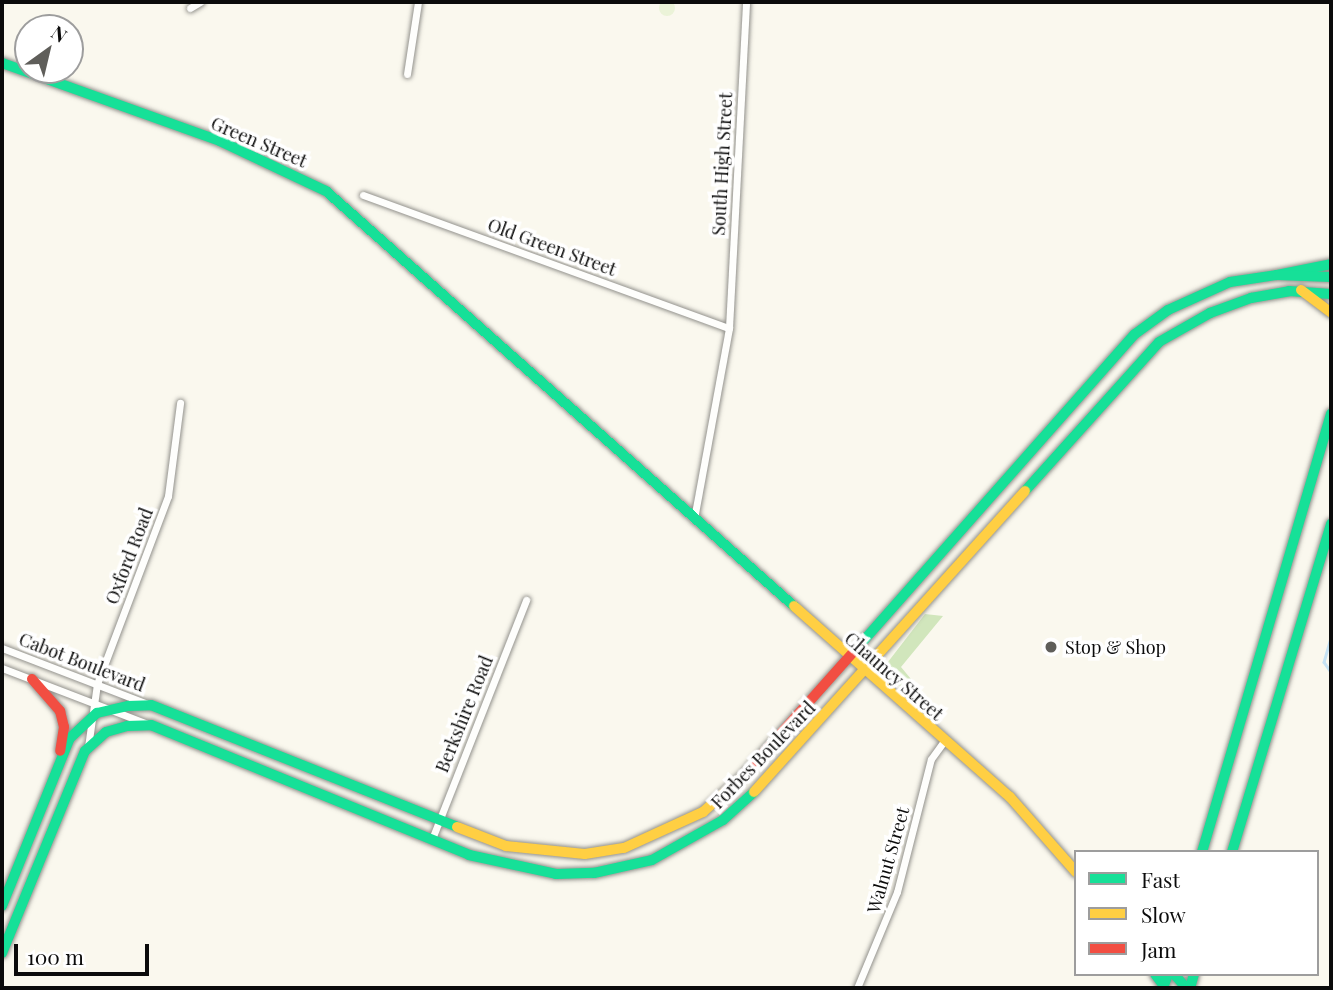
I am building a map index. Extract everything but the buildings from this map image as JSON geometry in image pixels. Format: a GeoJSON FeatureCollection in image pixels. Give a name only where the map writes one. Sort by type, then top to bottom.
{"type":"FeatureCollection","features":[{"type":"Feature","properties":{"kind":"main road","name":"Green Street"},"geometry":{"type":"LineString","coordinates":[[2,63],[220,141],[307,179],[356,215],[467,313]]}},
{"type":"Feature","properties":{"kind":"main road"},"geometry":{"type":"LineString","coordinates":[[1277,275],[1331,264]]}},
{"type":"Feature","properties":{"kind":"main road","name":"Forbes Boulevard"},"geometry":{"type":"LineString","coordinates":[[2,906],[58,762],[70,738],[91,717],[111,709],[151,705],[506,846],[557,854],[612,851],[649,840],[704,812],[735,785],[1135,334],[1195,295],[1230,282],[1277,275],[1331,277]]}},
{"type":"Feature","properties":{"kind":"main road"},"geometry":{"type":"LineString","coordinates":[[1301,290],[1331,313]]}},
{"type":"Feature","properties":{"kind":"main road","name":"Forbes Boulevard"},"geometry":{"type":"LineString","coordinates":[[88,747],[112,730],[151,725],[488,862],[551,874],[594,873],[652,860],[708,831],[740,806],[1159,342],[1229,304],[1301,290],[1331,293]]}},
{"type":"Feature","properties":{"kind":"main road","name":"Chauncy Street"},"geometry":{"type":"LineString","coordinates":[[467,313],[693,519],[1027,814],[1073,868]]}},
{"type":"Feature","properties":{"kind":"main road"},"geometry":{"type":"LineString","coordinates":[[1203,850],[1331,414]]}},
{"type":"Feature","properties":{"kind":"main road"},"geometry":{"type":"LineString","coordinates":[[1233,850],[1331,524]]}},
{"type":"Feature","properties":{"kind":"main road"},"geometry":{"type":"LineString","coordinates":[[32,679],[52,698],[62,717],[58,762]]}},
{"type":"Feature","properties":{"kind":"main road"},"geometry":{"type":"LineString","coordinates":[[2,953],[88,747]]}},
{"type":"Feature","properties":{"kind":"street"},"geometry":{"type":"LineString","coordinates":[[190,8],[200,2]]}},
{"type":"Feature","properties":{"kind":"street"},"geometry":{"type":"LineString","coordinates":[[407,74],[418,2]]}},
{"type":"Feature","properties":{"kind":"street","name":"South High Street"},"geometry":{"type":"LineString","coordinates":[[729,328],[746,2]]}},
{"type":"Feature","properties":{"kind":"street","name":"Old Green Street"},"geometry":{"type":"LineString","coordinates":[[363,195],[729,328]]}},
{"type":"Feature","properties":{"kind":"street"},"geometry":{"type":"LineString","coordinates":[[693,519],[729,328]]}},
{"type":"Feature","properties":{"kind":"street","name":"Oxford Road"},"geometry":{"type":"LineString","coordinates":[[91,717],[97,684],[166,504],[180,403]]}},
{"type":"Feature","properties":{"kind":"street","name":"Berkshire Road"},"geometry":{"type":"LineString","coordinates":[[432,839],[526,600]]}},
{"type":"Feature","properties":{"kind":"street","name":"Cabot Boulevard"},"geometry":{"type":"LineString","coordinates":[[2,648],[151,705]]}},
{"type":"Feature","properties":{"kind":"street","name":"Cabot Boulevard"},"geometry":{"type":"LineString","coordinates":[[2,668],[151,725]]}},
{"type":"Feature","properties":{"kind":"street"},"geometry":{"type":"LineString","coordinates":[[88,747],[91,717]]}},
{"type":"Feature","properties":{"kind":"street","name":"Walnut Street"},"geometry":{"type":"LineString","coordinates":[[857,988],[897,892],[931,759],[945,740]]}},
{"type":"Feature","properties":{"kind":"green space"},"geometry":{"type":"Polygon","coordinates":[[[667,0],[675,8],[667,16],[659,8],[667,0]]]}},
{"type":"Feature","properties":{"kind":"green space"},"geometry":{"type":"Polygon","coordinates":[[[925,614],[943,616],[901,667],[925,696],[921,704],[881,671],[925,614]]]}},
{"type":"Feature","properties":{"kind":"waterway"},"geometry":{"type":"LineString","coordinates":[[1331,638],[1324,662],[1331,672]]}},
{"type":"Feature","properties":{"kind":"traffic: fast"},"geometry":{"type":"LineString","coordinates":[[2,63],[220,141],[326,191],[794,606]]}},
{"type":"Feature","properties":{"kind":"traffic: fast"},"geometry":{"type":"LineString","coordinates":[[1277,275],[1331,264]]}},
{"type":"Feature","properties":{"kind":"traffic: fast"},"geometry":{"type":"LineString","coordinates":[[857,648],[1135,334],[1168,310],[1230,282],[1277,275],[1331,277]]}},
{"type":"Feature","properties":{"kind":"traffic: fast"},"geometry":{"type":"LineString","coordinates":[[1025,491],[1159,342],[1210,313],[1251,298],[1289,291],[1331,294]]}},
{"type":"Feature","properties":{"kind":"traffic: fast"},"geometry":{"type":"LineString","coordinates":[[1203,850],[1331,414]]}},
{"type":"Feature","properties":{"kind":"traffic: fast"},"geometry":{"type":"LineString","coordinates":[[1233,850],[1331,524]]}},
{"type":"Feature","properties":{"kind":"traffic: fast"},"geometry":{"type":"LineString","coordinates":[[2,906],[70,738],[97,713],[128,706],[151,705],[457,827]]}},
{"type":"Feature","properties":{"kind":"traffic: fast"},"geometry":{"type":"LineString","coordinates":[[2,953],[85,751],[106,732],[127,726],[151,725],[469,855],[556,874],[594,873],[652,860],[723,820],[754,792]]}},
{"type":"Feature","properties":{"kind":"traffic: fast"},"geometry":{"type":"LineString","coordinates":[[1156,976],[1164,986]]}},
{"type":"Feature","properties":{"kind":"traffic: fast"},"geometry":{"type":"LineString","coordinates":[[1163,988],[1167,976]]}},
{"type":"Feature","properties":{"kind":"traffic: fast"},"geometry":{"type":"LineString","coordinates":[[1176,976],[1186,988]]}},
{"type":"Feature","properties":{"kind":"traffic: fast"},"geometry":{"type":"LineString","coordinates":[[1190,988],[1193,976]]}},
{"type":"Feature","properties":{"kind":"traffic: slow"},"geometry":{"type":"LineString","coordinates":[[1301,290],[1331,313]]}},
{"type":"Feature","properties":{"kind":"traffic: slow"},"geometry":{"type":"LineString","coordinates":[[754,792],[1025,491]]}},
{"type":"Feature","properties":{"kind":"traffic: slow"},"geometry":{"type":"LineString","coordinates":[[794,606],[1010,797],[1074,870]]}},
{"type":"Feature","properties":{"kind":"traffic: slow"},"geometry":{"type":"LineString","coordinates":[[457,827],[506,846],[585,854],[624,848],[703,812],[742,777]]}},
{"type":"Feature","properties":{"kind":"traffic: jam"},"geometry":{"type":"LineString","coordinates":[[742,777],[857,648]]}},
{"type":"Feature","properties":{"kind":"traffic: jam"},"geometry":{"type":"LineString","coordinates":[[32,679],[60,711],[64,727],[60,751]]}},
{"type":"Feature","properties":{"kind":"place","name":"Stop & Shop"},"geometry":{"type":"Point","coordinates":[1051,647]}}]}
